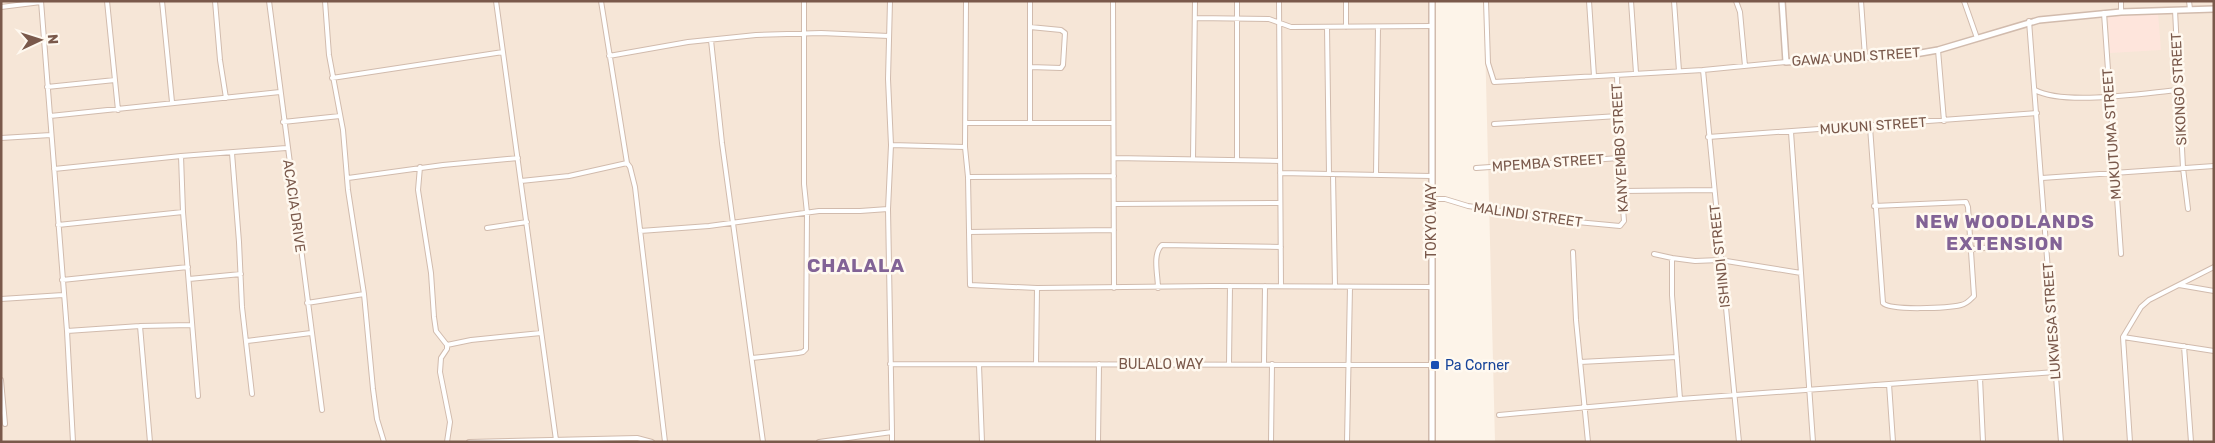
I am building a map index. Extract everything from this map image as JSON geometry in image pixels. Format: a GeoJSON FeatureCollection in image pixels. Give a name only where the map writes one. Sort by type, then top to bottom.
{"type":"FeatureCollection","features":[{"type":"Feature","properties":{"kind":"street"},"geometry":{"type":"LineString","coordinates":[[1,7],[41,1],[67,331],[73,442]]}},
{"type":"Feature","properties":{"kind":"street"},"geometry":{"type":"LineString","coordinates":[[107,1],[118,110]]}},
{"type":"Feature","properties":{"kind":"street"},"geometry":{"type":"LineString","coordinates":[[162,1],[172,102]]}},
{"type":"Feature","properties":{"kind":"street"},"geometry":{"type":"LineString","coordinates":[[215,1],[220,60],[226,98]]}},
{"type":"Feature","properties":{"kind":"street","name":"ACACIA DRIVE"},"geometry":{"type":"LineString","coordinates":[[269,1],[286,148],[322,410]]}},
{"type":"Feature","properties":{"kind":"street"},"geometry":{"type":"LineString","coordinates":[[325,1],[332,78],[340,116],[364,294],[377,420],[384,442]]}},
{"type":"Feature","properties":{"kind":"street"},"geometry":{"type":"LineString","coordinates":[[496,1],[528,222],[556,440]]}},
{"type":"Feature","properties":{"kind":"street"},"geometry":{"type":"LineString","coordinates":[[602,1],[627,163],[630,167],[635,187],[665,442]]}},
{"type":"Feature","properties":{"kind":"street"},"geometry":{"type":"LineString","coordinates":[[752,358],[798,353],[806,349],[807,213],[804,184],[804,1]]}},
{"type":"Feature","properties":{"kind":"street"},"geometry":{"type":"LineString","coordinates":[[890,1],[888,114],[891,146],[888,209],[890,230],[892,442]]}},
{"type":"Feature","properties":{"kind":"street"},"geometry":{"type":"LineString","coordinates":[[966,1],[965,147],[968,177],[970,285],[1037,288],[1230,286],[1432,287]]}},
{"type":"Feature","properties":{"kind":"street"},"geometry":{"type":"LineString","coordinates":[[1030,1],[1030,123]]}},
{"type":"Feature","properties":{"kind":"street"},"geometry":{"type":"LineString","coordinates":[[1113,1],[1114,288]]}},
{"type":"Feature","properties":{"kind":"street"},"geometry":{"type":"LineString","coordinates":[[1193,160],[1195,1]]}},
{"type":"Feature","properties":{"kind":"street"},"geometry":{"type":"LineString","coordinates":[[1237,1],[1237,160]]}},
{"type":"Feature","properties":{"kind":"street"},"geometry":{"type":"LineString","coordinates":[[1279,1],[1281,286]]}},
{"type":"Feature","properties":{"kind":"street"},"geometry":{"type":"LineString","coordinates":[[1346,1],[1346,26]]}},
{"type":"Feature","properties":{"kind":"street","name":"TOKYO WAY"},"geometry":{"type":"LineString","coordinates":[[1432,1],[1432,442]]}},
{"type":"Feature","properties":{"kind":"street","name":"GAWA UNDI STREET"},"geometry":{"type":"LineString","coordinates":[[1486,1],[1488,63],[1494,82],[1702,70],[1938,50],[2029,21],[2104,13],[2214,9]]}},
{"type":"Feature","properties":{"kind":"street"},"geometry":{"type":"LineString","coordinates":[[1589,1],[1594,76]]}},
{"type":"Feature","properties":{"kind":"street"},"geometry":{"type":"LineString","coordinates":[[1631,1],[1636,74]]}},
{"type":"Feature","properties":{"kind":"street"},"geometry":{"type":"LineString","coordinates":[[1674,1],[1679,71]]}},
{"type":"Feature","properties":{"kind":"street"},"geometry":{"type":"LineString","coordinates":[[1736,1],[1740,12],[1745,66]]}},
{"type":"Feature","properties":{"kind":"street"},"geometry":{"type":"LineString","coordinates":[[1782,1],[1786,62]]}},
{"type":"Feature","properties":{"kind":"street"},"geometry":{"type":"LineString","coordinates":[[1862,1],[1864,57]]}},
{"type":"Feature","properties":{"kind":"street"},"geometry":{"type":"LineString","coordinates":[[1964,1],[1977,38]]}},
{"type":"Feature","properties":{"kind":"street"},"geometry":{"type":"LineString","coordinates":[[2121,1],[2122,12]]}},
{"type":"Feature","properties":{"kind":"street"},"geometry":{"type":"LineString","coordinates":[[2189,1],[2190,9]]}},
{"type":"Feature","properties":{"kind":"street","name":"SIKONGO STREET"},"geometry":{"type":"LineString","coordinates":[[2175,10],[2183,168],[2188,209]]}},
{"type":"Feature","properties":{"kind":"street","name":"MUKUTUMA STREET"},"geometry":{"type":"LineString","coordinates":[[2104,13],[2108,95],[2121,254]]}},
{"type":"Feature","properties":{"kind":"street"},"geometry":{"type":"LineString","coordinates":[[1195,18],[1269,19],[1291,27],[1432,26]]}},
{"type":"Feature","properties":{"kind":"street","name":"LUKWESA STREET"},"geometry":{"type":"LineString","coordinates":[[2029,21],[2061,442]]}},
{"type":"Feature","properties":{"kind":"street"},"geometry":{"type":"LineString","coordinates":[[1030,27],[1062,30],[1065,33],[1063,65],[1061,68],[1030,67]]}},
{"type":"Feature","properties":{"kind":"street"},"geometry":{"type":"LineString","coordinates":[[1327,27],[1335,287]]}},
{"type":"Feature","properties":{"kind":"street"},"geometry":{"type":"LineString","coordinates":[[1376,174],[1378,27]]}},
{"type":"Feature","properties":{"kind":"street"},"geometry":{"type":"LineString","coordinates":[[609,56],[756,35],[805,33],[889,36]]}},
{"type":"Feature","properties":{"kind":"street"},"geometry":{"type":"LineString","coordinates":[[711,40],[722,142],[763,442]]}},
{"type":"Feature","properties":{"kind":"street"},"geometry":{"type":"LineString","coordinates":[[1938,50],[1944,121]]}},
{"type":"Feature","properties":{"kind":"street"},"geometry":{"type":"LineString","coordinates":[[332,78],[503,52]]}},
{"type":"Feature","properties":{"kind":"street","name":"ISHINDI STREET"},"geometry":{"type":"LineString","coordinates":[[1702,70],[1739,442]]}},
{"type":"Feature","properties":{"kind":"street","name":"KANYEMBO STREET"},"geometry":{"type":"LineString","coordinates":[[1617,75],[1619,158],[1624,221]]}},
{"type":"Feature","properties":{"kind":"street"},"geometry":{"type":"LineString","coordinates":[[48,87],[115,80]]}},
{"type":"Feature","properties":{"kind":"street"},"geometry":{"type":"LineString","coordinates":[[2035,90],[2043,94],[2062,98],[2179,90]]}},
{"type":"Feature","properties":{"kind":"street"},"geometry":{"type":"LineString","coordinates":[[50,116],[280,92]]}},
{"type":"Feature","properties":{"kind":"street","name":"MUKUNI STREET"},"geometry":{"type":"LineString","coordinates":[[1708,137],[1870,127],[2037,113]]}},
{"type":"Feature","properties":{"kind":"street"},"geometry":{"type":"LineString","coordinates":[[283,122],[340,116]]}},
{"type":"Feature","properties":{"kind":"street"},"geometry":{"type":"LineString","coordinates":[[1494,124],[1618,116]]}},
{"type":"Feature","properties":{"kind":"street"},"geometry":{"type":"LineString","coordinates":[[966,123],[1113,123]]}},
{"type":"Feature","properties":{"kind":"street"},"geometry":{"type":"LineString","coordinates":[[1870,127],[1874,206],[1881,301],[1888,307],[1953,306],[1964,305],[1969,301],[1975,294],[1968,207],[1966,202],[1874,206]]}},
{"type":"Feature","properties":{"kind":"street"},"geometry":{"type":"LineString","coordinates":[[1791,132],[1813,442]]}},
{"type":"Feature","properties":{"kind":"street"},"geometry":{"type":"LineString","coordinates":[[1,138],[51,135]]}},
{"type":"Feature","properties":{"kind":"street"},"geometry":{"type":"LineString","coordinates":[[891,146],[965,147]]}},
{"type":"Feature","properties":{"kind":"street"},"geometry":{"type":"LineString","coordinates":[[54,169],[286,148]]}},
{"type":"Feature","properties":{"kind":"street"},"geometry":{"type":"LineString","coordinates":[[232,153],[242,307],[252,394]]}},
{"type":"Feature","properties":{"kind":"street"},"geometry":{"type":"LineString","coordinates":[[181,156],[183,212],[198,396]]}},
{"type":"Feature","properties":{"kind":"street"},"geometry":{"type":"LineString","coordinates":[[348,178],[420,168],[518,158]]}},
{"type":"Feature","properties":{"kind":"street"},"geometry":{"type":"LineString","coordinates":[[1114,158],[1280,161]]}},
{"type":"Feature","properties":{"kind":"street","name":"MPEMBA STREET"},"geometry":{"type":"LineString","coordinates":[[1476,168],[1619,158]]}},
{"type":"Feature","properties":{"kind":"street"},"geometry":{"type":"LineString","coordinates":[[521,181],[569,176],[627,163]]}},
{"type":"Feature","properties":{"kind":"street"},"geometry":{"type":"LineString","coordinates":[[2042,178],[2214,166]]}},
{"type":"Feature","properties":{"kind":"street"},"geometry":{"type":"LineString","coordinates":[[420,168],[418,190],[431,273],[436,331],[448,345]]}},
{"type":"Feature","properties":{"kind":"street"},"geometry":{"type":"LineString","coordinates":[[1280,174],[1431,176]]}},
{"type":"Feature","properties":{"kind":"street"},"geometry":{"type":"LineString","coordinates":[[968,177],[1114,176]]}},
{"type":"Feature","properties":{"kind":"street"},"geometry":{"type":"LineString","coordinates":[[1622,191],[1713,190]]}},
{"type":"Feature","properties":{"kind":"street","name":"MALINDI STREET"},"geometry":{"type":"LineString","coordinates":[[1431,199],[1445,198],[1468,206],[1617,227],[1624,221]]}},
{"type":"Feature","properties":{"kind":"street"},"geometry":{"type":"LineString","coordinates":[[1114,204],[1280,203]]}},
{"type":"Feature","properties":{"kind":"street"},"geometry":{"type":"LineString","coordinates":[[640,231],[666,230],[807,213],[888,209]]}},
{"type":"Feature","properties":{"kind":"street"},"geometry":{"type":"LineString","coordinates":[[58,225],[183,212]]}},
{"type":"Feature","properties":{"kind":"street"},"geometry":{"type":"LineString","coordinates":[[487,228],[528,222]]}},
{"type":"Feature","properties":{"kind":"street"},"geometry":{"type":"LineString","coordinates":[[969,232],[1114,230]]}},
{"type":"Feature","properties":{"kind":"street"},"geometry":{"type":"LineString","coordinates":[[1972,250],[2046,242]]}},
{"type":"Feature","properties":{"kind":"street"},"geometry":{"type":"LineString","coordinates":[[1158,288],[1156,256],[1158,249],[1162,245],[1281,247]]}},
{"type":"Feature","properties":{"kind":"street"},"geometry":{"type":"LineString","coordinates":[[1573,252],[1580,362],[1588,442]]}},
{"type":"Feature","properties":{"kind":"street"},"geometry":{"type":"LineString","coordinates":[[1654,254],[1695,261],[1720,260],[1801,273]]}},
{"type":"Feature","properties":{"kind":"street"},"geometry":{"type":"LineString","coordinates":[[1672,258],[1680,399]]}},
{"type":"Feature","properties":{"kind":"street"},"geometry":{"type":"LineString","coordinates":[[62,280],[188,267]]}},
{"type":"Feature","properties":{"kind":"street"},"geometry":{"type":"LineString","coordinates":[[2130,442],[2124,337],[2145,303],[2214,267]]}},
{"type":"Feature","properties":{"kind":"street"},"geometry":{"type":"LineString","coordinates":[[189,280],[241,274]]}},
{"type":"Feature","properties":{"kind":"street"},"geometry":{"type":"LineString","coordinates":[[2178,285],[2214,291]]}},
{"type":"Feature","properties":{"kind":"street"},"geometry":{"type":"LineString","coordinates":[[1229,364],[1230,286]]}},
{"type":"Feature","properties":{"kind":"street"},"geometry":{"type":"LineString","coordinates":[[1264,364],[1265,286]]}},
{"type":"Feature","properties":{"kind":"street"},"geometry":{"type":"LineString","coordinates":[[1347,442],[1350,287]]}},
{"type":"Feature","properties":{"kind":"street"},"geometry":{"type":"LineString","coordinates":[[1036,364],[1037,288]]}},
{"type":"Feature","properties":{"kind":"street"},"geometry":{"type":"LineString","coordinates":[[307,303],[364,294]]}},
{"type":"Feature","properties":{"kind":"street"},"geometry":{"type":"LineString","coordinates":[[1,299],[63,295]]}},
{"type":"Feature","properties":{"kind":"street"},"geometry":{"type":"LineString","coordinates":[[67,331],[192,325]]}},
{"type":"Feature","properties":{"kind":"street"},"geometry":{"type":"LineString","coordinates":[[140,326],[150,442]]}},
{"type":"Feature","properties":{"kind":"street"},"geometry":{"type":"LineString","coordinates":[[247,341],[311,333]]}},
{"type":"Feature","properties":{"kind":"street"},"geometry":{"type":"LineString","coordinates":[[448,345],[464,341],[541,333]]}},
{"type":"Feature","properties":{"kind":"street"},"geometry":{"type":"LineString","coordinates":[[2124,337],[2214,351]]}},
{"type":"Feature","properties":{"kind":"street"},"geometry":{"type":"LineString","coordinates":[[447,442],[450,422],[440,372],[441,358],[448,345]]}},
{"type":"Feature","properties":{"kind":"street"},"geometry":{"type":"LineString","coordinates":[[2184,346],[2190,442]]}},
{"type":"Feature","properties":{"kind":"street"},"geometry":{"type":"LineString","coordinates":[[1580,362],[1677,357]]}},
{"type":"Feature","properties":{"kind":"street","name":"BULALO WAY"},"geometry":{"type":"LineString","coordinates":[[890,364],[1432,365]]}},
{"type":"Feature","properties":{"kind":"street"},"geometry":{"type":"LineString","coordinates":[[980,364],[982,442]]}},
{"type":"Feature","properties":{"kind":"street"},"geometry":{"type":"LineString","coordinates":[[1098,442],[1099,364]]}},
{"type":"Feature","properties":{"kind":"street"},"geometry":{"type":"LineString","coordinates":[[1271,442],[1272,364]]}},
{"type":"Feature","properties":{"kind":"street"},"geometry":{"type":"LineString","coordinates":[[1499,415],[1586,409],[1734,394],[2055,372]]}},
{"type":"Feature","properties":{"kind":"street"},"geometry":{"type":"LineString","coordinates":[[1980,378],[1983,442]]}},
{"type":"Feature","properties":{"kind":"street"},"geometry":{"type":"LineString","coordinates":[[1,380],[4,424]]}},
{"type":"Feature","properties":{"kind":"street"},"geometry":{"type":"LineString","coordinates":[[1889,384],[1893,442]]}},
{"type":"Feature","properties":{"kind":"street"},"geometry":{"type":"LineString","coordinates":[[819,442],[892,432]]}},
{"type":"Feature","properties":{"kind":"street"},"geometry":{"type":"LineString","coordinates":[[469,442],[608,441],[636,438],[652,442]]}},
{"type":"Feature","properties":{"kind":"shaded area"},"geometry":{"type":"Polygon","coordinates":[[[1,1],[1432,1],[1429,442],[1,442],[1,1]]]}},
{"type":"Feature","properties":{"kind":"shaded area"},"geometry":{"type":"Polygon","coordinates":[[[1484,1],[2214,1],[2214,442],[1495,442],[1484,1]]]}},
{"type":"Feature","properties":{"kind":"shaded area"},"geometry":{"type":"Polygon","coordinates":[[[2158,13],[2161,50],[2110,53],[2108,16],[2158,13]]]}},
{"type":"Feature","properties":{"kind":"place","name":"Pa Corner"},"geometry":{"type":"Point","coordinates":[1435,365]}},
{"type":"Feature","properties":{"kind":"district","name":"NEW WOODLANDS EXTENSION"},"geometry":{"type":"Point","coordinates":[2005,232]}},
{"type":"Feature","properties":{"kind":"district","name":"CHALALA"},"geometry":{"type":"Point","coordinates":[856,265]}}]}
